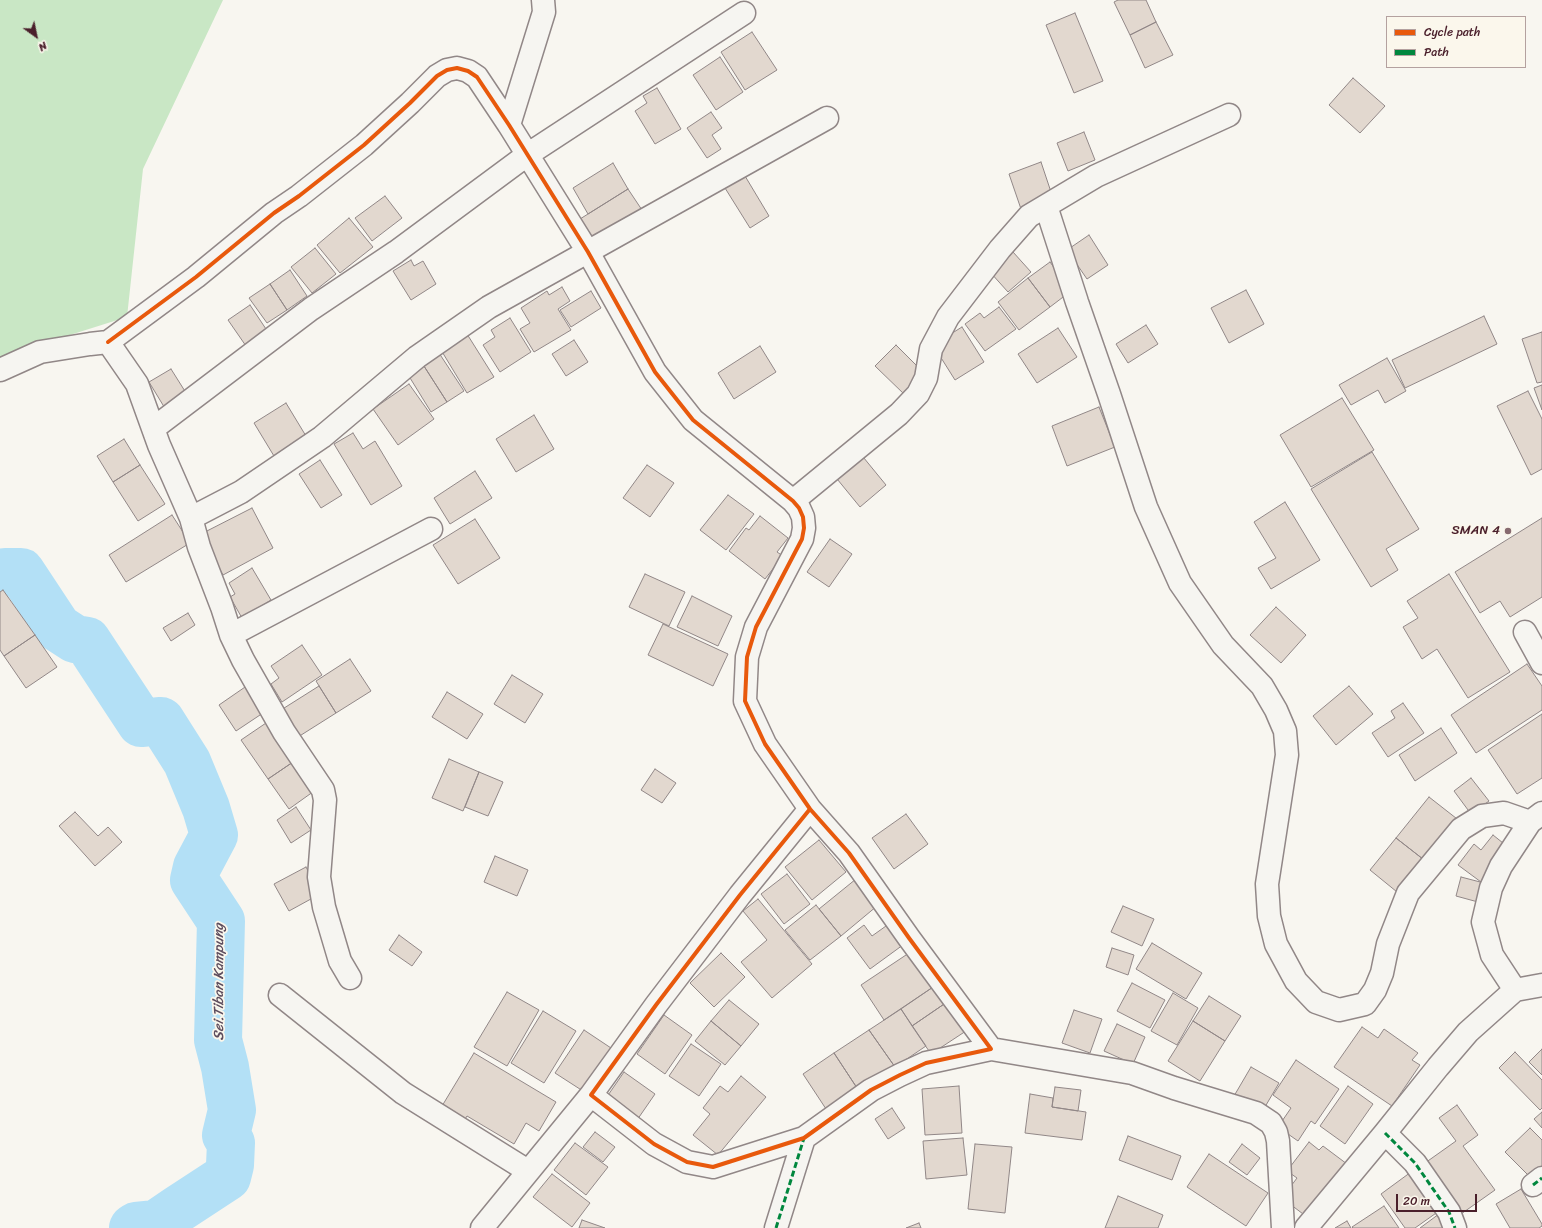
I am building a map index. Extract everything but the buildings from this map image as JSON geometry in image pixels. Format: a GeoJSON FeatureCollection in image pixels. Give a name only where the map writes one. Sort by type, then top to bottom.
{"type":"FeatureCollection","features":[{"type":"Feature","properties":{"kind":"street"},"geometry":{"type":"LineString","coordinates":[[510,125],[544,12],[543,0]]}},
{"type":"Feature","properties":{"kind":"street"},"geometry":{"type":"LineString","coordinates":[[154,428],[312,309],[396,252],[527,155],[744,12]]}},
{"type":"Feature","properties":{"kind":"street"},"geometry":{"type":"LineString","coordinates":[[0,370],[40,352],[108,342],[196,277],[274,213],[300,196],[364,145],[410,104],[437,76],[447,70],[457,68],[468,71],[477,77],[510,125],[527,155],[588,252],[655,372],[693,420],[793,501],[799,508],[804,528],[802,539],[756,627],[747,657],[745,701],[765,744],[810,809],[849,853],[908,938],[992,1050]]}},
{"type":"Feature","properties":{"kind":"street"},"geometry":{"type":"LineString","coordinates":[[793,501],[899,414],[918,394],[926,378],[931,349],[948,317],[1000,249],[1029,216],[1096,176],[1229,115]]}},
{"type":"Feature","properties":{"kind":"street"},"geometry":{"type":"LineString","coordinates":[[191,518],[240,492],[322,437],[418,357],[489,307],[827,118]]}},
{"type":"Feature","properties":{"kind":"street"},"geometry":{"type":"LineString","coordinates":[[1046,206],[1146,507],[1180,583],[1223,645],[1262,686],[1276,710],[1285,731],[1286,755],[1267,884],[1269,916],[1276,944],[1296,981],[1316,1002],[1339,1010],[1365,1004],[1376,990],[1388,944],[1408,893],[1461,829],[1482,816],[1504,813],[1536,817],[1501,866],[1491,888],[1483,922],[1492,955],[1514,990]]}},
{"type":"Feature","properties":{"kind":"street"},"geometry":{"type":"LineString","coordinates":[[108,342],[137,384],[159,444],[191,518],[199,547],[231,635],[243,660],[284,732],[323,790],[325,800],[319,877],[324,907],[340,961],[350,978]]}},
{"type":"Feature","properties":{"kind":"street"},"geometry":{"type":"LineString","coordinates":[[231,635],[431,529]]}},
{"type":"Feature","properties":{"kind":"street"},"geometry":{"type":"LineString","coordinates":[[1525,632],[1542,663]]}},
{"type":"Feature","properties":{"kind":"street"},"geometry":{"type":"LineString","coordinates":[[482,1228],[591,1095],[656,1005],[740,895],[810,809]]}},
{"type":"Feature","properties":{"kind":"street"},"geometry":{"type":"LineString","coordinates":[[1306,1228],[1468,1032],[1514,990],[1542,985]]}},
{"type":"Feature","properties":{"kind":"street"},"geometry":{"type":"LineString","coordinates":[[280,995],[403,1093],[528,1171]]}},
{"type":"Feature","properties":{"kind":"street"},"geometry":{"type":"LineString","coordinates":[[591,1095],[654,1144],[687,1162],[713,1167],[804,1138],[871,1090],[926,1063],[992,1050],[1132,1073],[1174,1088],[1256,1113],[1271,1123],[1276,1132],[1278,1142],[1283,1228]]}},
{"type":"Feature","properties":{"kind":"street"},"geometry":{"type":"LineString","coordinates":[[1385,1133],[1415,1163],[1449,1212],[1455,1228]]}},
{"type":"Feature","properties":{"kind":"street"},"geometry":{"type":"LineString","coordinates":[[776,1228],[804,1138]]}},
{"type":"Feature","properties":{"kind":"green space"},"geometry":{"type":"Polygon","coordinates":[[[0,0],[223,0],[143,169],[127,317],[0,357],[0,0]]]}},
{"type":"Feature","properties":{"kind":"waterway","name":"Sei.Tiban Kampung"},"geometry":{"type":"LineString","coordinates":[[0,574],[5,572],[21,572],[58,628],[75,639],[87,641],[141,723],[161,721],[187,762],[206,808],[214,835],[197,867],[194,880],[221,921],[218,1040],[225,1067],[232,1110],[226,1135],[231,1143],[230,1165],[227,1177],[156,1224],[136,1226],[133,1228]]}},
{"type":"Feature","properties":{"kind":"marked path"},"geometry":{"type":"LineString","coordinates":[[1385,1133],[1415,1163],[1449,1212],[1455,1228]]}},
{"type":"Feature","properties":{"kind":"marked path"},"geometry":{"type":"LineString","coordinates":[[776,1228],[804,1138]]}},
{"type":"Feature","properties":{"kind":"marked path"},"geometry":{"type":"LineString","coordinates":[[1533,1185],[1542,1178]]}},
{"type":"Feature","properties":{"kind":"cycle path"},"geometry":{"type":"LineString","coordinates":[[108,342],[196,277],[274,213],[299,196],[364,145],[437,76],[447,70],[457,68],[468,71],[477,77],[509,125],[588,252],[655,372],[693,420],[793,501],[799,508],[803,517],[804,528],[802,539],[756,627],[747,657],[745,701],[765,744],[810,809],[849,853],[909,938],[991,1049],[926,1063],[900,1075],[871,1090],[804,1138],[713,1167],[687,1162],[654,1144],[591,1095],[656,1005],[740,895],[810,809]]}},
{"type":"Feature","properties":{"kind":"place","name":"SMAN 4"},"geometry":{"type":"Point","coordinates":[1508,531]}}]}
